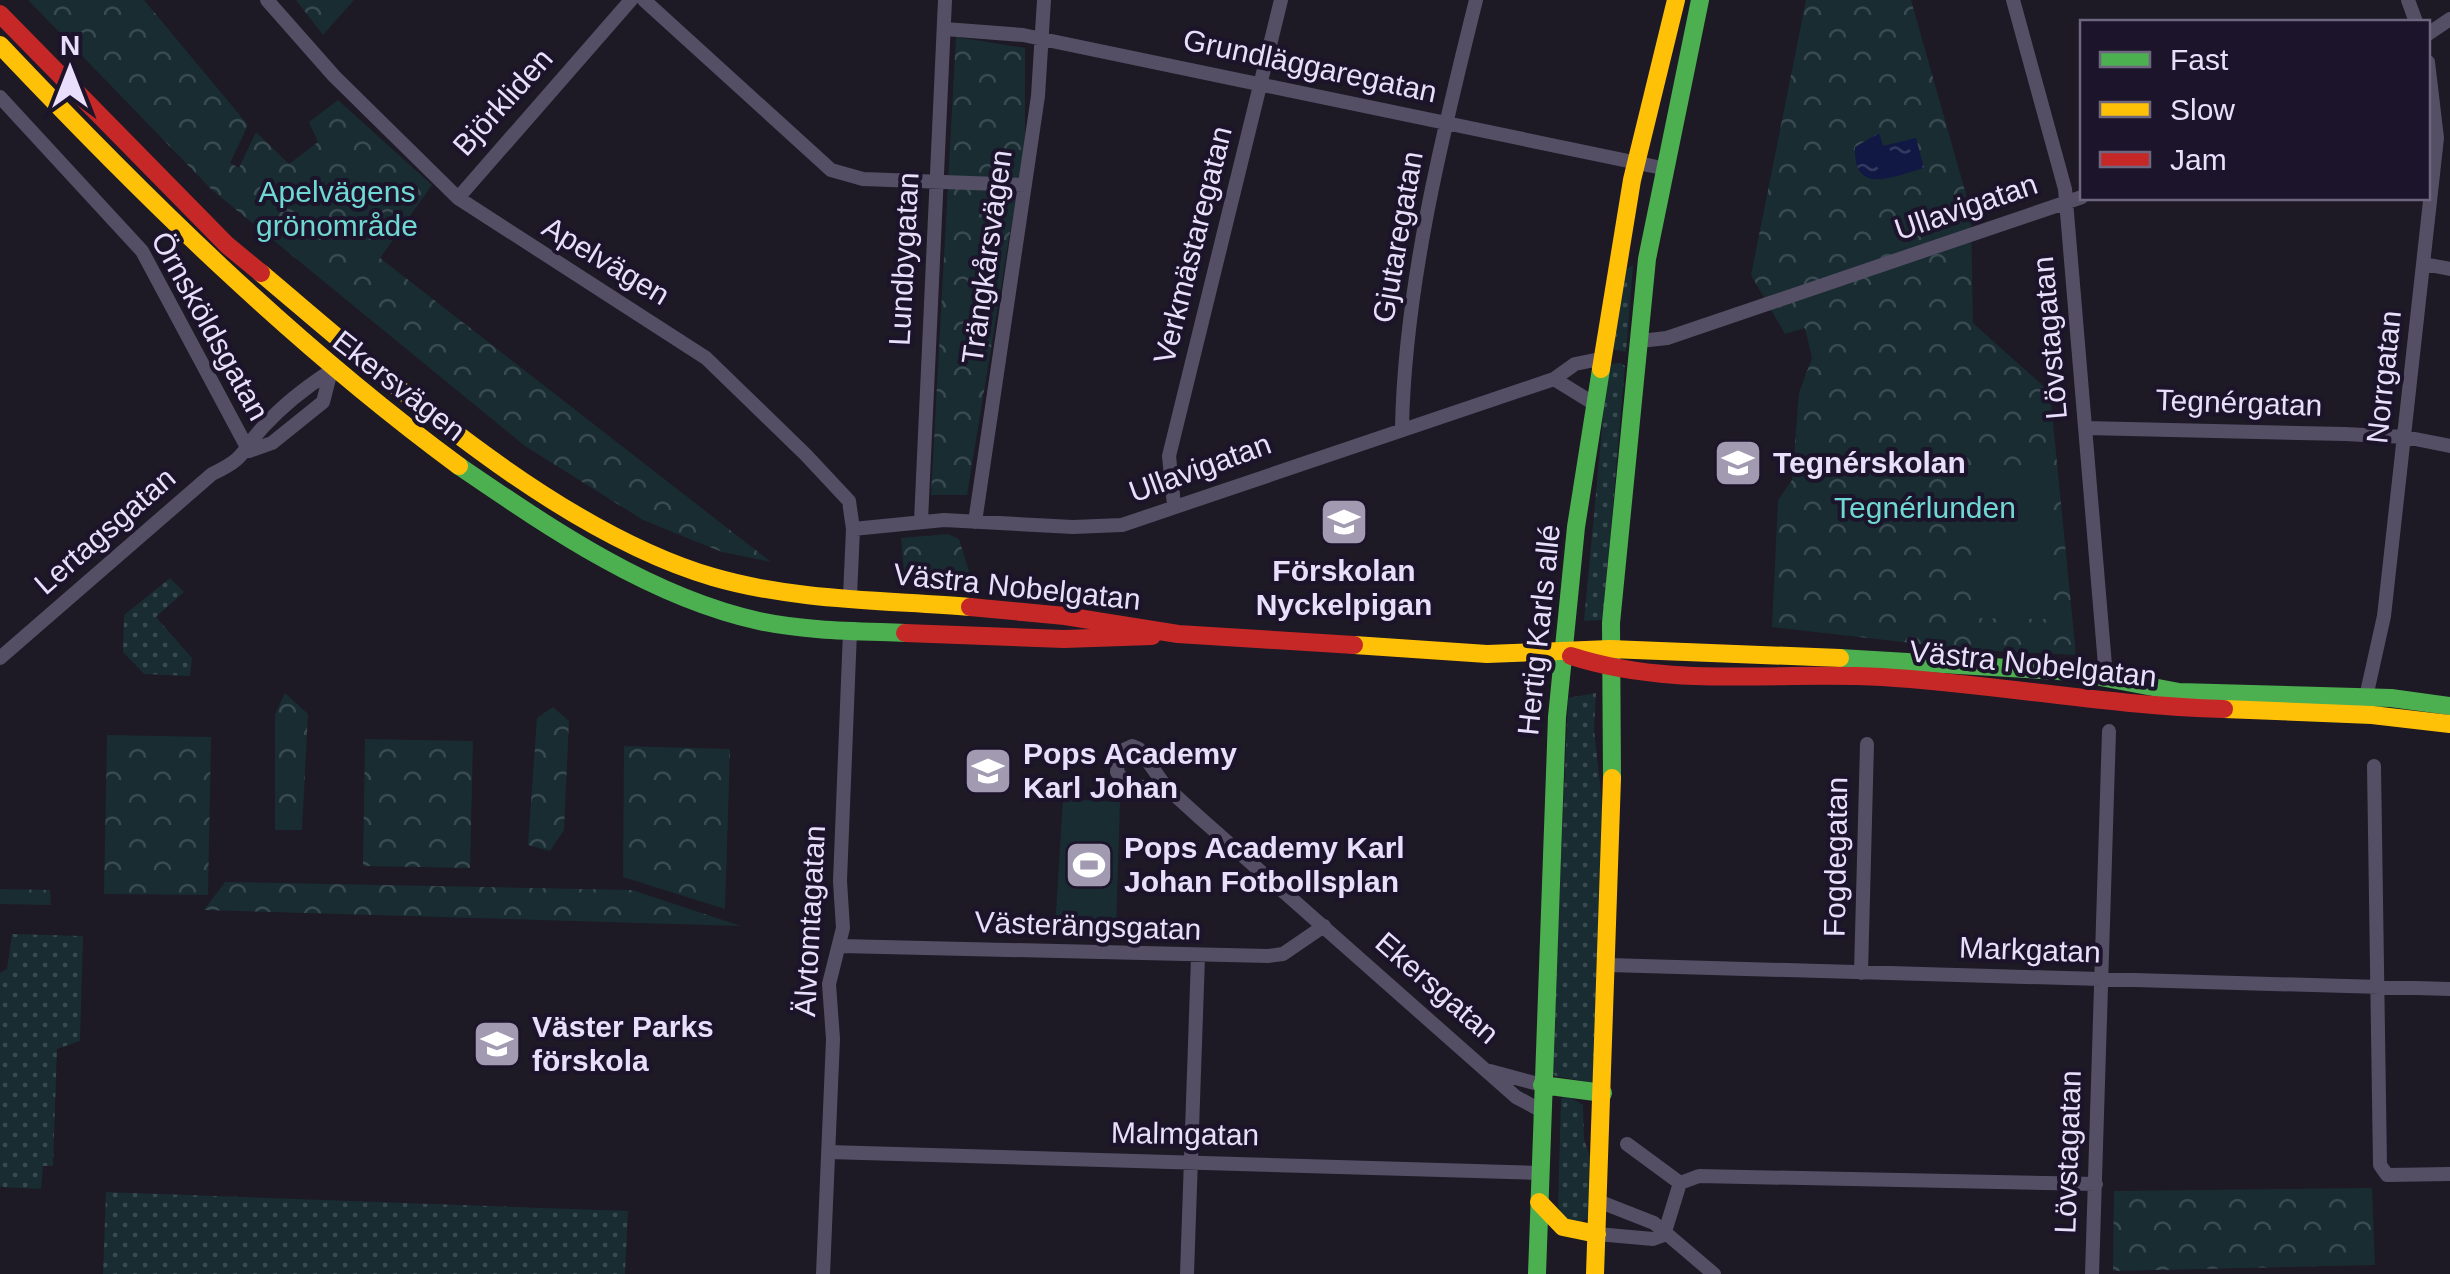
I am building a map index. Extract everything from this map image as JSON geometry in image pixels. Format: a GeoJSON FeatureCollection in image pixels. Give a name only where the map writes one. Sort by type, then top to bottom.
{"type":"FeatureCollection","features":[{"type":"Feature","properties":{"kind":"main road","name":"Hertig Karls allé"},"geometry":{"type":"LineString","coordinates":[[1537,1274],[1557,717],[1600,359],[1636,160],[1676,0]]}},
{"type":"Feature","properties":{"kind":"main road"},"geometry":{"type":"LineString","coordinates":[[1595,1274],[1613,850],[1610,649],[1640,341],[1662,168],[1700,0]]}},
{"type":"Feature","properties":{"kind":"main road","name":"Ekersvägen"},"geometry":{"type":"LineString","coordinates":[[0,14],[226,246],[352,350],[532,486],[607,533],[658,558],[766,589],[850,596]]}},
{"type":"Feature","properties":{"kind":"main road","name":"Ekersvägen"},"geometry":{"type":"LineString","coordinates":[[0,45],[172,224],[331,372],[474,478],[584,546],[683,598],[744,617],[850,631]]}},
{"type":"Feature","properties":{"kind":"main road"},"geometry":{"type":"LineString","coordinates":[[64,112],[80,97]]}},
{"type":"Feature","properties":{"kind":"main road"},"geometry":{"type":"LineString","coordinates":[[331,372],[352,350]]}},
{"type":"Feature","properties":{"kind":"main road"},"geometry":{"type":"LineString","coordinates":[[850,596],[850,631]]}},
{"type":"Feature","properties":{"kind":"main road","name":"Västra Nobelgatan"},"geometry":{"type":"LineString","coordinates":[[850,596],[1104,620],[1178,634],[1486,654],[1566,654],[1610,649],[1866,659],[2106,678],[2178,692],[2366,697],[2450,706]]}},
{"type":"Feature","properties":{"kind":"main road","name":"Västra Nobelgatan"},"geometry":{"type":"LineString","coordinates":[[850,631],[1105,640],[1178,634]]}},
{"type":"Feature","properties":{"kind":"main road","name":"Västra Nobelgatan"},"geometry":{"type":"LineString","coordinates":[[1566,654],[1609,671],[1696,678],[1874,676],[1971,683],[2141,704],[2364,711],[2450,724]]}},
{"type":"Feature","properties":{"kind":"main road"},"geometry":{"type":"LineString","coordinates":[[1542,1085],[1603,1094]]}},
{"type":"Feature","properties":{"kind":"main road"},"geometry":{"type":"LineString","coordinates":[[1539,1202],[1555,1224],[1573,1233],[1597,1234]]}},
{"type":"Feature","properties":{"kind":"street","name":"Apelvägen"},"geometry":{"type":"LineString","coordinates":[[267,0],[334,76],[458,198],[706,358],[849,502],[854,529],[850,596]]}},
{"type":"Feature","properties":{"kind":"street","name":"Björkliden"},"geometry":{"type":"LineString","coordinates":[[458,198],[631,0]]}},
{"type":"Feature","properties":{"kind":"street"},"geometry":{"type":"LineString","coordinates":[[644,0],[830,170],[863,179],[1025,185]]}},
{"type":"Feature","properties":{"kind":"street","name":"Lundbygatan"},"geometry":{"type":"LineString","coordinates":[[922,521],[934,181],[945,0]]}},
{"type":"Feature","properties":{"kind":"street","name":"Trängkårsvägen"},"geometry":{"type":"LineString","coordinates":[[974,522],[1025,185],[1044,0]]}},
{"type":"Feature","properties":{"kind":"street","name":"Verkmästaregatan"},"geometry":{"type":"LineString","coordinates":[[1174,505],[1169,456],[1281,0]]}},
{"type":"Feature","properties":{"kind":"street","name":"Gjutaregatan"},"geometry":{"type":"LineString","coordinates":[[1402,426],[1403,372],[1446,122],[1476,0]]}},
{"type":"Feature","properties":{"kind":"street","name":"Lövstagatan"},"geometry":{"type":"LineString","coordinates":[[2013,0],[2066,202],[2106,678]]}},
{"type":"Feature","properties":{"kind":"street","name":"Grundläggaregatan"},"geometry":{"type":"LineString","coordinates":[[945,29],[1041,38],[1662,168]]}},
{"type":"Feature","properties":{"kind":"street","name":"Norrgatan"},"geometry":{"type":"LineString","coordinates":[[2366,697],[2380,648],[2437,138],[2438,113],[2430,72]]}},
{"type":"Feature","properties":{"kind":"street","name":"Örnsköldsgatan"},"geometry":{"type":"LineString","coordinates":[[0,97],[142,251],[249,451]]}},
{"type":"Feature","properties":{"kind":"street","name":"Ullavigatan"},"geometry":{"type":"LineString","coordinates":[[1640,341],[1667,338],[2080,197]]}},
{"type":"Feature","properties":{"kind":"street"},"geometry":{"type":"LineString","coordinates":[[2424,264],[2450,269]]}},
{"type":"Feature","properties":{"kind":"street","name":"Ullavigatan"},"geometry":{"type":"LineString","coordinates":[[854,529],[922,521],[1122,525],[1402,426],[1554,379],[1576,364],[1600,359]]}},
{"type":"Feature","properties":{"kind":"street","name":"Lertagsgatan"},"geometry":{"type":"LineString","coordinates":[[249,451],[260,430],[305,388],[331,372]]}},
{"type":"Feature","properties":{"kind":"street","name":"Lertagsgatan"},"geometry":{"type":"LineString","coordinates":[[0,658],[212,474],[249,451],[272,444],[323,402],[331,372]]}},
{"type":"Feature","properties":{"kind":"street"},"geometry":{"type":"LineString","coordinates":[[1554,379],[1593,403]]}},
{"type":"Feature","properties":{"kind":"street","name":"Tegnérgatan"},"geometry":{"type":"LineString","coordinates":[[2086,428],[2405,438],[2450,446]]}},
{"type":"Feature","properties":{"kind":"street","name":"Älvtomtagatan"},"geometry":{"type":"LineString","coordinates":[[823,1274],[833,1039],[829,984],[841,946],[850,631]]}},
{"type":"Feature","properties":{"kind":"street","name":"Lövstagatan"},"geometry":{"type":"LineString","coordinates":[[2092,1274],[2109,731]]}},
{"type":"Feature","properties":{"kind":"street","name":"Fogdegatan"},"geometry":{"type":"LineString","coordinates":[[1861,972],[1866,744]]}},
{"type":"Feature","properties":{"kind":"street"},"geometry":{"type":"LineString","coordinates":[[2374,766],[2380,1165],[2387,1175],[2450,1174]]}},
{"type":"Feature","properties":{"kind":"street","name":"Ekersgatan"},"geometry":{"type":"LineString","coordinates":[[1166,788],[1516,1097],[1542,1111]]}},
{"type":"Feature","properties":{"kind":"street","name":"Västerängsgatan"},"geometry":{"type":"LineString","coordinates":[[841,946],[1198,958],[1283,954],[1324,926]]}},
{"type":"Feature","properties":{"kind":"street"},"geometry":{"type":"LineString","coordinates":[[1186,1274],[1198,958]]}},
{"type":"Feature","properties":{"kind":"street","name":"Markgatan"},"geometry":{"type":"LineString","coordinates":[[1608,965],[2450,989]]}},
{"type":"Feature","properties":{"kind":"street","name":"Ekersgatan"},"geometry":{"type":"LineString","coordinates":[[1490,1071],[1542,1085]]}},
{"type":"Feature","properties":{"kind":"street"},"geometry":{"type":"LineString","coordinates":[[1627,1144],[1680,1183],[1718,1176],[2096,1184]]}},
{"type":"Feature","properties":{"kind":"street","name":"Malmgatan"},"geometry":{"type":"LineString","coordinates":[[828,1152],[1540,1173]]}},
{"type":"Feature","properties":{"kind":"street"},"geometry":{"type":"LineString","coordinates":[[1664,1235],[1680,1183]]}},
{"type":"Feature","properties":{"kind":"street"},"geometry":{"type":"LineString","coordinates":[[1598,1201],[1654,1223],[1714,1274]]}},
{"type":"Feature","properties":{"kind":"street"},"geometry":{"type":"LineString","coordinates":[[1597,1234],[1653,1239],[1664,1235]]}},
{"type":"Feature","properties":{"kind":"green space","name":"Apelvägens grönområde"},"geometry":{"type":"Polygon","coordinates":[[[28,0],[144,0],[248,125],[230,163],[239,168],[256,132],[289,164],[318,142],[309,122],[338,100],[432,185],[380,258],[771,562],[722,552],[643,520],[525,446],[212,190],[28,0]]]}},
{"type":"Feature","properties":{"kind":"green space"},"geometry":{"type":"Polygon","coordinates":[[[296,0],[354,0],[323,35],[296,0]]]}},
{"type":"Feature","properties":{"kind":"green space","name":"Tegnérlunden"},"geometry":{"type":"Polygon","coordinates":[[[1806,0],[1911,0],[1971,212],[1973,323],[2050,392],[2076,655],[1973,650],[1772,627],[1778,500],[1792,480],[1799,393],[1812,358],[1805,328],[1785,334],[1751,275],[1806,0]]]}},
{"type":"Feature","properties":{"kind":"green space"},"geometry":{"type":"Polygon","coordinates":[[[956,37],[1025,48],[1025,141],[967,495],[931,495],[956,37]]]}},
{"type":"Feature","properties":{"kind":"green space"},"geometry":{"type":"Polygon","coordinates":[[[1633,265],[1626,352],[1611,349],[1626,269],[1633,265]]]}},
{"type":"Feature","properties":{"kind":"green space"},"geometry":{"type":"Polygon","coordinates":[[[1608,364],[1625,366],[1603,620],[1584,621],[1608,364]]]}},
{"type":"Feature","properties":{"kind":"green space"},"geometry":{"type":"Polygon","coordinates":[[[1976,468],[2052,469],[2051,619],[1975,618],[1976,468]]]}},
{"type":"Feature","properties":{"kind":"green space"},"geometry":{"type":"Polygon","coordinates":[[[948,534],[959,539],[972,581],[904,572],[901,538],[948,534]]]}},
{"type":"Feature","properties":{"kind":"green space"},"geometry":{"type":"Polygon","coordinates":[[[170,578],[184,592],[156,617],[192,658],[190,676],[144,674],[123,652],[124,615],[170,578]]]}},
{"type":"Feature","properties":{"kind":"green space"},"geometry":{"type":"Polygon","coordinates":[[[285,693],[308,714],[302,830],[275,830],[275,714],[285,693]]]}},
{"type":"Feature","properties":{"kind":"green space"},"geometry":{"type":"Polygon","coordinates":[[[1596,693],[1594,729],[1603,811],[1595,1083],[1555,1076],[1552,1072],[1568,698],[1596,693]]]}},
{"type":"Feature","properties":{"kind":"green space"},"geometry":{"type":"Polygon","coordinates":[[[553,707],[569,721],[564,830],[550,851],[528,845],[537,718],[553,707]]]}},
{"type":"Feature","properties":{"kind":"green space"},"geometry":{"type":"Polygon","coordinates":[[[107,735],[211,737],[208,895],[104,894],[107,735]]]}},
{"type":"Feature","properties":{"kind":"green space"},"geometry":{"type":"Polygon","coordinates":[[[365,739],[473,741],[470,868],[363,866],[365,739]]]}},
{"type":"Feature","properties":{"kind":"green space"},"geometry":{"type":"Polygon","coordinates":[[[624,746],[730,749],[725,909],[623,877],[624,746]]]}},
{"type":"Feature","properties":{"kind":"green space","name":"Pops Academy Karl Johan Fotbollsplan"},"geometry":{"type":"Polygon","coordinates":[[[1063,799],[1120,802],[1116,933],[1055,928],[1063,799]]]}},
{"type":"Feature","properties":{"kind":"green space"},"geometry":{"type":"Polygon","coordinates":[[[225,882],[632,890],[741,926],[204,910],[225,882]]]}},
{"type":"Feature","properties":{"kind":"green space"},"geometry":{"type":"Polygon","coordinates":[[[0,889],[50,890],[51,905],[0,904],[0,889]]]}},
{"type":"Feature","properties":{"kind":"green space"},"geometry":{"type":"Polygon","coordinates":[[[12,934],[83,936],[80,1041],[57,1049],[53,1166],[43,1166],[41,1189],[0,1187],[0,973],[7,969],[12,934]]]}},
{"type":"Feature","properties":{"kind":"green space"},"geometry":{"type":"Polygon","coordinates":[[[1566,1095],[1583,1105],[1584,1139],[1592,1163],[1588,1218],[1581,1222],[1565,1218],[1558,1207],[1561,1099],[1566,1095]]]}},
{"type":"Feature","properties":{"kind":"green space"},"geometry":{"type":"Polygon","coordinates":[[[2372,1188],[2375,1265],[2113,1271],[2114,1191],[2372,1188]]]}},
{"type":"Feature","properties":{"kind":"green space"},"geometry":{"type":"Polygon","coordinates":[[[106,1192],[628,1211],[625,1274],[103,1274],[106,1192]]]}},
{"type":"Feature","properties":{"kind":"water"},"geometry":{"type":"Polygon","coordinates":[[[1879,133],[1883,146],[1916,138],[1924,168],[1888,178],[1868,178],[1856,163],[1855,147],[1879,133]]]}},
{"type":"Feature","properties":{"kind":"traffic: fast"},"geometry":{"type":"LineString","coordinates":[[1612,778],[1611,623],[1647,259],[1700,0]]}},
{"type":"Feature","properties":{"kind":"traffic: fast"},"geometry":{"type":"LineString","coordinates":[[1537,1274],[1557,717],[1576,527],[1601,369]]}},
{"type":"Feature","properties":{"kind":"traffic: fast"},"geometry":{"type":"LineString","coordinates":[[459,466],[602,558],[719,610],[777,624],[905,633]]}},
{"type":"Feature","properties":{"kind":"traffic: fast"},"geometry":{"type":"LineString","coordinates":[[1840,658],[2074,672],[2179,692],[2391,698],[2450,706]]}},
{"type":"Feature","properties":{"kind":"traffic: fast"},"geometry":{"type":"LineString","coordinates":[[1542,1085],[1603,1093]]}},
{"type":"Feature","properties":{"kind":"traffic: slow"},"geometry":{"type":"LineString","coordinates":[[1601,369],[1632,180],[1676,0]]}},
{"type":"Feature","properties":{"kind":"traffic: slow"},"geometry":{"type":"LineString","coordinates":[[0,45],[220,266],[337,369],[459,466]]}},
{"type":"Feature","properties":{"kind":"traffic: slow"},"geometry":{"type":"LineString","coordinates":[[261,273],[475,448],[593,525],[653,555],[713,577],[776,591],[970,607]]}},
{"type":"Feature","properties":{"kind":"traffic: slow"},"geometry":{"type":"LineString","coordinates":[[1354,645],[1487,654],[1610,649],[1840,658]]}},
{"type":"Feature","properties":{"kind":"traffic: slow"},"geometry":{"type":"LineString","coordinates":[[2224,709],[2372,715],[2450,724]]}},
{"type":"Feature","properties":{"kind":"traffic: slow"},"geometry":{"type":"LineString","coordinates":[[1595,1274],[1612,778]]}},
{"type":"Feature","properties":{"kind":"traffic: slow"},"geometry":{"type":"LineString","coordinates":[[1539,1202],[1563,1227],[1597,1234]]}},
{"type":"Feature","properties":{"kind":"traffic: jam"},"geometry":{"type":"LineString","coordinates":[[0,14],[227,245],[261,273]]}},
{"type":"Feature","properties":{"kind":"traffic: jam"},"geometry":{"type":"LineString","coordinates":[[970,607],[1065,616],[1178,634],[1354,645]]}},
{"type":"Feature","properties":{"kind":"traffic: jam"},"geometry":{"type":"LineString","coordinates":[[905,633],[1064,639],[1152,636]]}},
{"type":"Feature","properties":{"kind":"traffic: jam"},"geometry":{"type":"LineString","coordinates":[[1571,656],[1609,666],[1686,676],[1882,677],[2138,704],[2224,709]]}},
{"type":"Feature","properties":{"kind":"place","name":"Tegnérskolan"},"geometry":{"type":"Point","coordinates":[1738,463]}},
{"type":"Feature","properties":{"kind":"place","name":"Förskolan Nyckelpigan"},"geometry":{"type":"Point","coordinates":[1344,522]}},
{"type":"Feature","properties":{"kind":"place","name":"Pops Academy Karl Johan"},"geometry":{"type":"Point","coordinates":[988,771]}},
{"type":"Feature","properties":{"kind":"place","name":"Pops Academy Karl Johan Fotbollsplan"},"geometry":{"type":"Point","coordinates":[1089,865]}},
{"type":"Feature","properties":{"kind":"place","name":"Väster Parks förskola"},"geometry":{"type":"Point","coordinates":[497,1044]}}]}
